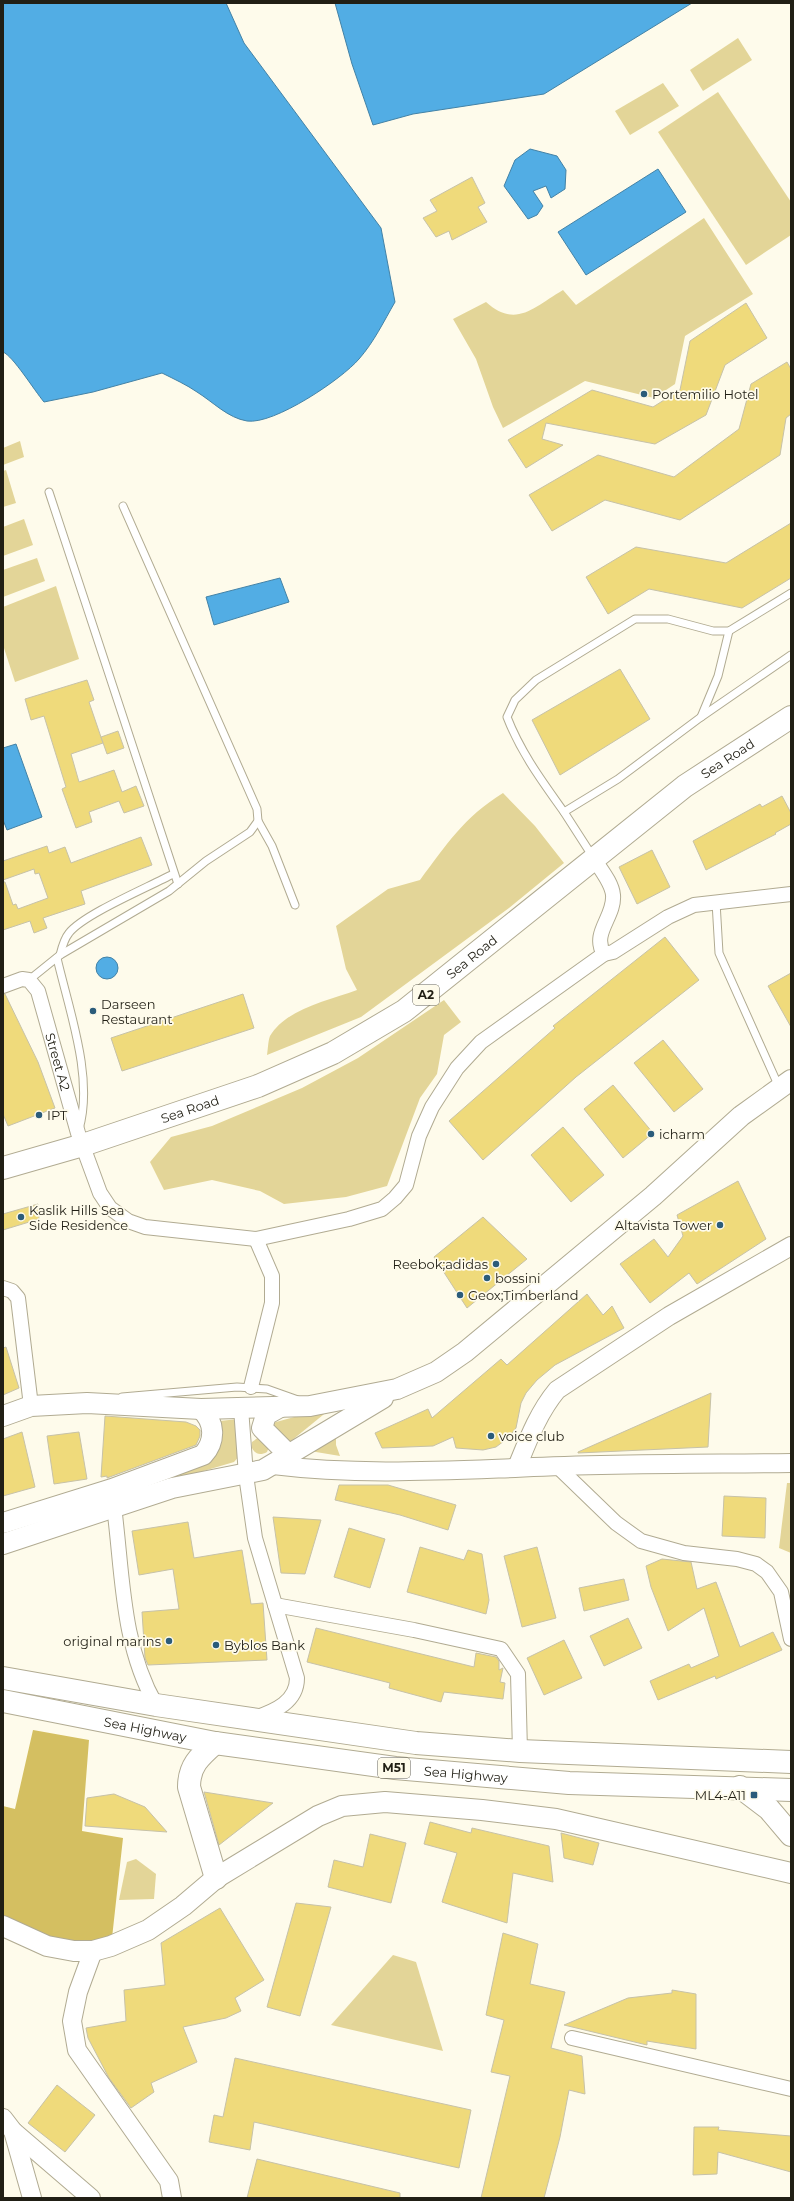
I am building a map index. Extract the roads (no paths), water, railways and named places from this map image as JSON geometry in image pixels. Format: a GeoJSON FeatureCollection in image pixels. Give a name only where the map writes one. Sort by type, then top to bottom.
{"type":"FeatureCollection","features":[{"type":"Feature","properties":{"kind":"main road","name":"Sea Road"},"geometry":{"type":"LineString","coordinates":[[3,1168],[80,1139],[258,1086],[327,1056],[370,1034],[404,1012],[685,786],[791,717]]}},
{"type":"Feature","properties":{"kind":"main road"},"geometry":{"type":"LineString","coordinates":[[3,1523],[113,1498],[246,1475],[281,1460],[396,1389],[436,1372],[465,1352],[653,1196],[741,1116],[785,1084]]}},
{"type":"Feature","properties":{"kind":"main road"},"geometry":{"type":"LineString","coordinates":[[3,1416],[31,1406],[103,1402],[201,1409],[310,1406],[396,1389]]}},
{"type":"Feature","properties":{"kind":"main road"},"geometry":{"type":"LineString","coordinates":[[281,1460],[262,1428],[266,1415],[282,1406]]}},
{"type":"Feature","properties":{"kind":"main road"},"geometry":{"type":"LineString","coordinates":[[3,1544],[113,1498],[203,1455],[209,1448],[212,1438],[212,1423],[210,1417],[201,1409]]}},
{"type":"Feature","properties":{"kind":"main road","name":"Sea Highway"},"geometry":{"type":"LineString","coordinates":[[3,1678],[156,1705],[416,1743],[520,1751],[791,1762]]}},
{"type":"Feature","properties":{"kind":"main road","name":"Sea Highway"},"geometry":{"type":"LineString","coordinates":[[3,1701],[215,1743],[394,1768],[569,1783],[740,1787],[791,1790]]}},
{"type":"Feature","properties":{"kind":"main road"},"geometry":{"type":"LineString","coordinates":[[215,1743],[193,1764],[189,1776],[189,1787],[216,1878]]}},
{"type":"Feature","properties":{"kind":"main road"},"geometry":{"type":"LineString","coordinates":[[740,1787],[769,1809],[791,1835]]}},
{"type":"Feature","properties":{"kind":"main road"},"geometry":{"type":"LineString","coordinates":[[3,1926],[47,1946],[74,1951],[93,1951],[129,1940],[148,1930],[183,1906],[216,1878],[242,1861],[328,1812],[342,1806],[385,1802],[482,1810],[556,1819],[791,1873]]}},
{"type":"Feature","properties":{"kind":"street"},"geometry":{"type":"LineString","coordinates":[[594,859],[612,889],[613,896],[612,910],[600,936],[599,944],[604,954]]}},
{"type":"Feature","properties":{"kind":"street","name":"Street A2"},"geometry":{"type":"LineString","coordinates":[[29,980],[38,991],[80,1139],[105,1202],[110,1208],[128,1221],[145,1227],[256,1239],[349,1219],[374,1212],[388,1205],[406,1185],[419,1136],[432,1107],[457,1068],[481,1042],[604,954],[613,952],[684,909],[703,903],[791,894]]}},
{"type":"Feature","properties":{"kind":"street"},"geometry":{"type":"LineString","coordinates":[[3,986],[22,979],[29,980]]}},
{"type":"Feature","properties":{"kind":"street"},"geometry":{"type":"LineString","coordinates":[[251,1387],[272,1303],[272,1276],[256,1239]]}},
{"type":"Feature","properties":{"kind":"street"},"geometry":{"type":"LineString","coordinates":[[517,1467],[537,1420],[545,1405],[557,1390],[669,1316],[791,1246]]}},
{"type":"Feature","properties":{"kind":"street"},"geometry":{"type":"LineString","coordinates":[[3,1288],[12,1291],[18,1298],[31,1406]]}},
{"type":"Feature","properties":{"kind":"street"},"geometry":{"type":"LineString","coordinates":[[241,1408],[246,1475],[255,1538],[293,1663],[297,1685],[292,1698],[287,1702],[252,1719]]}},
{"type":"Feature","properties":{"kind":"street"},"geometry":{"type":"LineString","coordinates":[[281,1460],[338,1471],[395,1472],[517,1467],[791,1463]]}},
{"type":"Feature","properties":{"kind":"street"},"geometry":{"type":"LineString","coordinates":[[558,1467],[616,1524],[641,1541],[684,1554],[737,1559],[756,1564],[767,1572],[781,1592],[791,1639]]}},
{"type":"Feature","properties":{"kind":"street"},"geometry":{"type":"LineString","coordinates":[[113,1498],[132,1648],[142,1677],[156,1705]]}},
{"type":"Feature","properties":{"kind":"street"},"geometry":{"type":"LineString","coordinates":[[275,1605],[414,1630],[501,1649],[518,1674],[520,1751]]}},
{"type":"Feature","properties":{"kind":"street"},"geometry":{"type":"LineString","coordinates":[[93,1951],[78,1992],[72,2021],[77,2050],[169,2181],[172,2198]]}},
{"type":"Feature","properties":{"kind":"street"},"geometry":{"type":"LineString","coordinates":[[572,2038],[791,2089]]}},
{"type":"Feature","properties":{"kind":"street"},"geometry":{"type":"LineString","coordinates":[[8,2124],[32,2198]]}},
{"type":"Feature","properties":{"kind":"street"},"geometry":{"type":"LineString","coordinates":[[8,2124],[91,2198]]}},
{"type":"Feature","properties":{"kind":"lane"},"geometry":{"type":"LineString","coordinates":[[49,492],[173,874],[178,884]]}},
{"type":"Feature","properties":{"kind":"lane"},"geometry":{"type":"LineString","coordinates":[[123,506],[257,809],[258,821],[272,846],[295,905]]}},
{"type":"Feature","properties":{"kind":"lane"},"geometry":{"type":"LineString","coordinates":[[594,859],[564,812],[526,759],[516,741],[507,717],[515,700],[524,689],[554,668],[636,619],[668,619],[713,631],[729,631],[791,593]]}},
{"type":"Feature","properties":{"kind":"lane"},"geometry":{"type":"LineString","coordinates":[[701,717],[722,663],[729,631]]}},
{"type":"Feature","properties":{"kind":"lane"},"geometry":{"type":"LineString","coordinates":[[564,812],[618,779],[701,717],[791,655]]}},
{"type":"Feature","properties":{"kind":"lane"},"geometry":{"type":"LineString","coordinates":[[29,980],[59,957],[178,884],[206,861],[250,832],[258,821]]}},
{"type":"Feature","properties":{"kind":"lane"},"geometry":{"type":"LineString","coordinates":[[80,1139],[85,1103],[84,1073],[59,957],[64,941],[69,933],[83,920],[173,874]]}},
{"type":"Feature","properties":{"kind":"lane"},"geometry":{"type":"LineString","coordinates":[[716,902],[719,953],[785,1084]]}},
{"type":"Feature","properties":{"kind":"lane"},"geometry":{"type":"LineString","coordinates":[[103,1402],[127,1396],[251,1387],[282,1394],[310,1406]]}},
{"type":"Feature","properties":{"kind":"water"},"geometry":{"type":"Polygon","coordinates":[[[3,3],[226,3],[244,43],[381,228],[395,302],[369,346],[350,368],[307,399],[274,416],[259,420],[247,421],[233,417],[193,389],[162,373],[93,392],[44,402],[18,366],[3,352],[3,3]]]}},
{"type":"Feature","properties":{"kind":"water"},"geometry":{"type":"Polygon","coordinates":[[[335,3],[692,3],[544,94],[413,114],[373,125],[352,64],[335,3]]]}},
{"type":"Feature","properties":{"kind":"water"},"geometry":{"type":"Polygon","coordinates":[[[530,149],[557,156],[566,170],[565,189],[551,198],[546,186],[533,191],[543,206],[537,215],[528,219],[504,186],[515,160],[530,149]]]}},
{"type":"Feature","properties":{"kind":"water"},"geometry":{"type":"Polygon","coordinates":[[[658,169],[686,212],[586,275],[558,232],[658,169]]]}},
{"type":"Feature","properties":{"kind":"water"},"geometry":{"type":"Polygon","coordinates":[[[280,578],[289,602],[214,625],[206,597],[280,578]]]}},
{"type":"Feature","properties":{"kind":"water"},"geometry":{"type":"Polygon","coordinates":[[[16,744],[42,817],[7,830],[3,820],[3,748],[16,744]]]}},
{"type":"Feature","properties":{"kind":"water"},"geometry":{"type":"Polygon","coordinates":[[[103,957],[111,957],[118,964],[118,972],[111,979],[103,979],[96,972],[96,964],[103,957]]]}},
{"type":"Feature","properties":{"kind":"place","name":"Portemilio Hotel"},"geometry":{"type":"Point","coordinates":[644,394]}},
{"type":"Feature","properties":{"kind":"place","name":"Darseen Restaurant"},"geometry":{"type":"Point","coordinates":[93,1011]}},
{"type":"Feature","properties":{"kind":"place","name":"IPT"},"geometry":{"type":"Point","coordinates":[39,1115]}},
{"type":"Feature","properties":{"kind":"place","name":"icharm"},"geometry":{"type":"Point","coordinates":[651,1134]}},
{"type":"Feature","properties":{"kind":"place","name":"Kaslik Hills Sea Side Residence"},"geometry":{"type":"Point","coordinates":[21,1217]}},
{"type":"Feature","properties":{"kind":"place","name":"Altavista Tower"},"geometry":{"type":"Point","coordinates":[720,1225]}},
{"type":"Feature","properties":{"kind":"place","name":"Reebok;adidas"},"geometry":{"type":"Point","coordinates":[496,1264]}},
{"type":"Feature","properties":{"kind":"place","name":"bossini"},"geometry":{"type":"Point","coordinates":[487,1278]}},
{"type":"Feature","properties":{"kind":"place","name":"Geox;Timberland"},"geometry":{"type":"Point","coordinates":[460,1295]}},
{"type":"Feature","properties":{"kind":"place","name":"voice club"},"geometry":{"type":"Point","coordinates":[491,1436]}},
{"type":"Feature","properties":{"kind":"place","name":"original marins"},"geometry":{"type":"Point","coordinates":[169,1641]}},
{"type":"Feature","properties":{"kind":"place","name":"Byblos Bank"},"geometry":{"type":"Point","coordinates":[216,1645]}},
{"type":"Feature","properties":{"kind":"place","name":"ML4-A11"},"geometry":{"type":"Point","coordinates":[754,1795]}}]}
